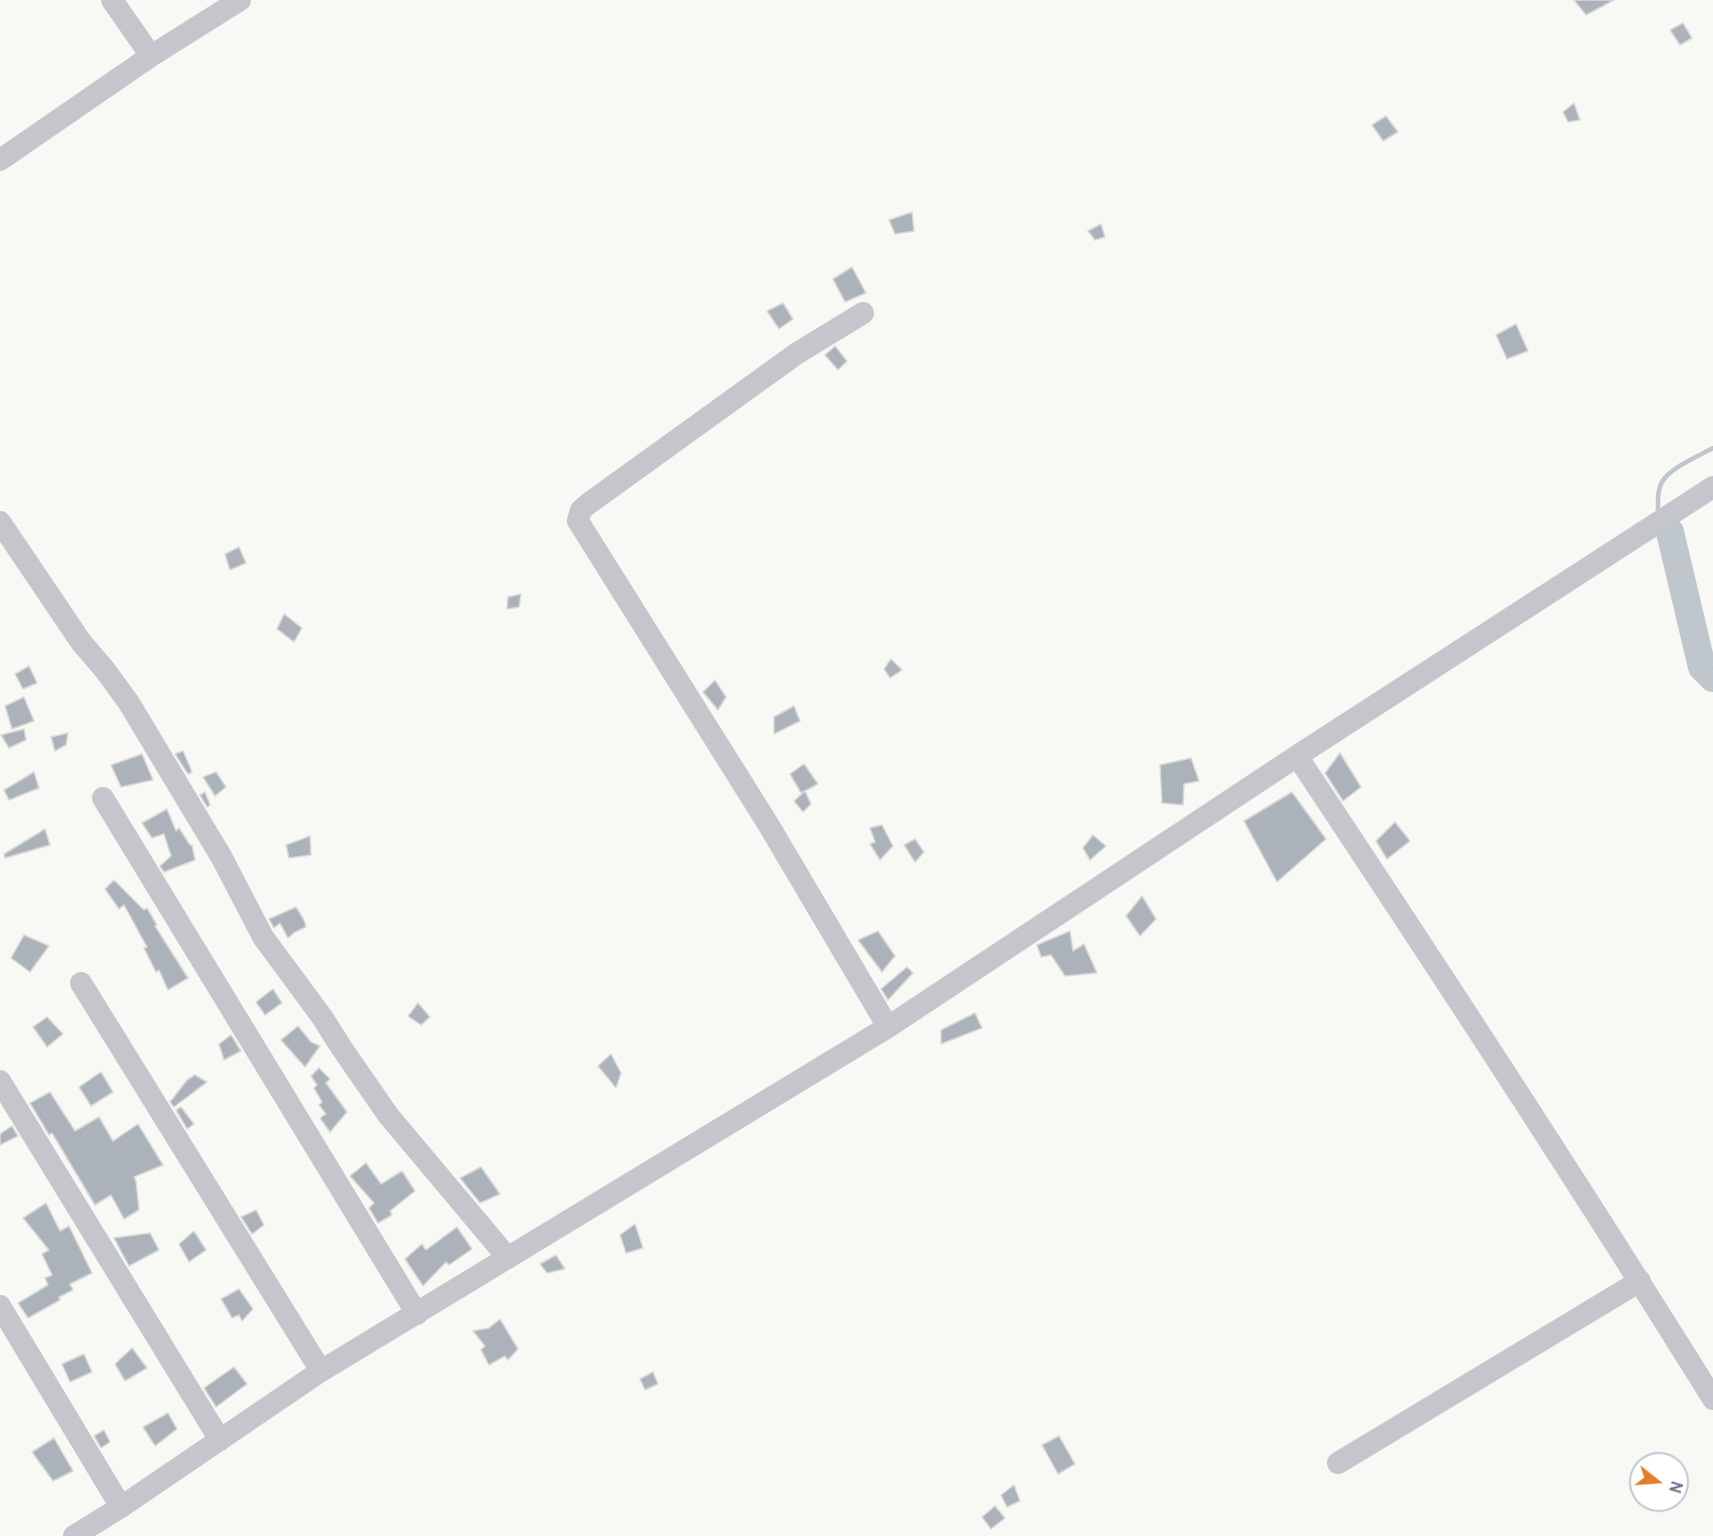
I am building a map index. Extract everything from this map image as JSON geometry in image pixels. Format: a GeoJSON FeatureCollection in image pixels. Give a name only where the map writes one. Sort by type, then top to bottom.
{"type":"FeatureCollection","features":[{"type":"Feature","properties":{"kind":"street"},"geometry":{"type":"LineString","coordinates":[[112,0],[151,56]]}},
{"type":"Feature","properties":{"kind":"street"},"geometry":{"type":"LineString","coordinates":[[0,160],[151,56],[240,0]]}},
{"type":"Feature","properties":{"kind":"street"},"geometry":{"type":"LineString","coordinates":[[862,313],[796,354],[588,504],[581,510],[578,521],[768,824],[888,1027]]}},
{"type":"Feature","properties":{"kind":"street"},"geometry":{"type":"LineString","coordinates":[[74,1536],[121,1508],[321,1371],[888,1027],[1297,756],[1713,487]]}},
{"type":"Feature","properties":{"kind":"street"},"geometry":{"type":"LineString","coordinates":[[0,522],[81,642],[129,703],[222,858],[263,937],[388,1115],[508,1258]]}},
{"type":"Feature","properties":{"kind":"street"},"geometry":{"type":"LineString","coordinates":[[1297,756],[1455,993],[1713,1399]]}},
{"type":"Feature","properties":{"kind":"street"},"geometry":{"type":"LineString","coordinates":[[103,798],[417,1314]]}},
{"type":"Feature","properties":{"kind":"street"},"geometry":{"type":"LineString","coordinates":[[81,983],[321,1371]]}},
{"type":"Feature","properties":{"kind":"street"},"geometry":{"type":"LineString","coordinates":[[0,1081],[220,1440]]}},
{"type":"Feature","properties":{"kind":"street"},"geometry":{"type":"LineString","coordinates":[[1338,1463],[1640,1281]]}},
{"type":"Feature","properties":{"kind":"street"},"geometry":{"type":"LineString","coordinates":[[0,1306],[121,1508]]}},
{"type":"Feature","properties":{"kind":"building"},"geometry":{"type":"Polygon","coordinates":[[[1574,0],[1614,0],[1586,15],[1574,0]]]}},
{"type":"Feature","properties":{"kind":"building"},"geometry":{"type":"Polygon","coordinates":[[[1683,23],[1692,38],[1680,45],[1670,30],[1683,23]]]}},
{"type":"Feature","properties":{"kind":"building"},"geometry":{"type":"Polygon","coordinates":[[[1574,103],[1580,120],[1568,122],[1563,112],[1574,103]]]}},
{"type":"Feature","properties":{"kind":"building"},"geometry":{"type":"Polygon","coordinates":[[[1386,116],[1398,132],[1383,141],[1372,125],[1386,116]]]}},
{"type":"Feature","properties":{"kind":"building"},"geometry":{"type":"Polygon","coordinates":[[[912,212],[914,231],[895,234],[889,220],[912,212]]]}},
{"type":"Feature","properties":{"kind":"building"},"geometry":{"type":"Polygon","coordinates":[[[1101,224],[1105,237],[1095,240],[1088,231],[1101,224]]]}},
{"type":"Feature","properties":{"kind":"building"},"geometry":{"type":"Polygon","coordinates":[[[852,267],[866,293],[845,302],[833,279],[852,267]]]}},
{"type":"Feature","properties":{"kind":"building"},"geometry":{"type":"Polygon","coordinates":[[[783,303],[793,319],[779,329],[767,311],[783,303]]]}},
{"type":"Feature","properties":{"kind":"building"},"geometry":{"type":"Polygon","coordinates":[[[1516,324],[1528,351],[1507,359],[1496,335],[1516,324]]]}},
{"type":"Feature","properties":{"kind":"building"},"geometry":{"type":"Polygon","coordinates":[[[835,346],[847,361],[838,370],[825,355],[835,346]]]}},
{"type":"Feature","properties":{"kind":"building"},"geometry":{"type":"Polygon","coordinates":[[[239,547],[246,563],[230,570],[225,554],[239,547]]]}},
{"type":"Feature","properties":{"kind":"building"},"geometry":{"type":"Polygon","coordinates":[[[521,594],[519,607],[507,609],[508,597],[521,594]]]}},
{"type":"Feature","properties":{"kind":"building"},"geometry":{"type":"Polygon","coordinates":[[[284,614],[302,628],[294,642],[277,629],[284,614]]]}},
{"type":"Feature","properties":{"kind":"building"},"geometry":{"type":"Polygon","coordinates":[[[891,659],[902,670],[890,678],[884,669],[891,659]]]}},
{"type":"Feature","properties":{"kind":"building"},"geometry":{"type":"Polygon","coordinates":[[[29,666],[37,683],[23,689],[15,674],[29,666]]]}},
{"type":"Feature","properties":{"kind":"building"},"geometry":{"type":"Polygon","coordinates":[[[715,680],[726,697],[718,710],[703,692],[715,680]]]}},
{"type":"Feature","properties":{"kind":"building"},"geometry":{"type":"Polygon","coordinates":[[[24,697],[34,721],[12,729],[5,706],[24,697]]]}},
{"type":"Feature","properties":{"kind":"building"},"geometry":{"type":"Polygon","coordinates":[[[794,706],[800,721],[774,734],[774,717],[794,706]]]}},
{"type":"Feature","properties":{"kind":"building"},"geometry":{"type":"Polygon","coordinates":[[[24,729],[26,740],[9,748],[1,735],[24,729]]]}},
{"type":"Feature","properties":{"kind":"building"},"geometry":{"type":"Polygon","coordinates":[[[68,733],[66,745],[55,751],[51,737],[68,733]]]}},
{"type":"Feature","properties":{"kind":"building"},"geometry":{"type":"Polygon","coordinates":[[[183,751],[192,772],[188,774],[175,754],[183,751]]]}},
{"type":"Feature","properties":{"kind":"building"},"geometry":{"type":"Polygon","coordinates":[[[1340,753],[1361,787],[1343,801],[1325,773],[1340,753]]]}},
{"type":"Feature","properties":{"kind":"building"},"geometry":{"type":"Polygon","coordinates":[[[142,754],[153,780],[121,787],[111,765],[142,754]]]}},
{"type":"Feature","properties":{"kind":"building"},"geometry":{"type":"Polygon","coordinates":[[[1191,758],[1199,781],[1184,784],[1183,805],[1162,803],[1160,765],[1191,758]]]}},
{"type":"Feature","properties":{"kind":"building"},"geometry":{"type":"Polygon","coordinates":[[[804,764],[818,784],[801,793],[790,774],[804,764]]]}},
{"type":"Feature","properties":{"kind":"building"},"geometry":{"type":"Polygon","coordinates":[[[34,772],[39,788],[9,800],[4,790],[34,772]]]}},
{"type":"Feature","properties":{"kind":"building"},"geometry":{"type":"Polygon","coordinates":[[[216,772],[226,787],[215,796],[203,777],[216,772]]]}},
{"type":"Feature","properties":{"kind":"building"},"geometry":{"type":"Polygon","coordinates":[[[805,791],[811,804],[803,812],[794,801],[805,791]]]}},
{"type":"Feature","properties":{"kind":"building"},"geometry":{"type":"Polygon","coordinates":[[[205,792],[210,805],[207,807],[200,795],[205,792]]]}},
{"type":"Feature","properties":{"kind":"building"},"geometry":{"type":"Polygon","coordinates":[[[1292,792],[1326,839],[1277,882],[1244,821],[1292,792]]]}},
{"type":"Feature","properties":{"kind":"building"},"geometry":{"type":"Polygon","coordinates":[[[167,809],[176,831],[179,828],[192,845],[195,860],[164,872],[160,866],[171,856],[164,834],[152,838],[142,823],[167,809]]]}},
{"type":"Feature","properties":{"kind":"building"},"geometry":{"type":"Polygon","coordinates":[[[1395,822],[1410,841],[1387,859],[1376,841],[1395,822]]]}},
{"type":"Feature","properties":{"kind":"building"},"geometry":{"type":"Polygon","coordinates":[[[882,825],[893,846],[880,860],[870,844],[875,842],[870,828],[882,825]]]}},
{"type":"Feature","properties":{"kind":"building"},"geometry":{"type":"Polygon","coordinates":[[[45,829],[50,845],[5,858],[4,854],[45,829]]]}},
{"type":"Feature","properties":{"kind":"building"},"geometry":{"type":"Polygon","coordinates":[[[1093,835],[1106,846],[1090,860],[1083,848],[1093,835]]]}},
{"type":"Feature","properties":{"kind":"building"},"geometry":{"type":"Polygon","coordinates":[[[310,836],[311,855],[289,858],[286,845],[310,836]]]}},
{"type":"Feature","properties":{"kind":"building"},"geometry":{"type":"Polygon","coordinates":[[[915,839],[924,852],[915,862],[904,845],[915,839]]]}},
{"type":"Feature","properties":{"kind":"building"},"geometry":{"type":"Polygon","coordinates":[[[114,880],[144,910],[147,908],[157,925],[155,926],[188,978],[168,990],[159,970],[156,972],[144,948],[147,947],[124,905],[119,909],[105,889],[114,880]]]}},
{"type":"Feature","properties":{"kind":"building"},"geometry":{"type":"Polygon","coordinates":[[[1142,896],[1156,919],[1140,936],[1126,916],[1142,896]]]}},
{"type":"Feature","properties":{"kind":"building"},"geometry":{"type":"Polygon","coordinates":[[[296,907],[306,927],[288,938],[280,923],[274,928],[269,919],[296,907]]]}},
{"type":"Feature","properties":{"kind":"building"},"geometry":{"type":"Polygon","coordinates":[[[878,931],[895,956],[882,972],[858,940],[878,931]]]}},
{"type":"Feature","properties":{"kind":"building"},"geometry":{"type":"Polygon","coordinates":[[[1070,931],[1073,951],[1084,944],[1097,973],[1065,976],[1051,955],[1041,957],[1037,945],[1070,931]]]}},
{"type":"Feature","properties":{"kind":"building"},"geometry":{"type":"Polygon","coordinates":[[[24,935],[49,946],[30,972],[11,958],[24,935]]]}},
{"type":"Feature","properties":{"kind":"building"},"geometry":{"type":"Polygon","coordinates":[[[907,967],[913,973],[888,1000],[881,989],[907,967]]]}},
{"type":"Feature","properties":{"kind":"building"},"geometry":{"type":"Polygon","coordinates":[[[273,989],[282,1003],[265,1015],[256,1002],[273,989]]]}},
{"type":"Feature","properties":{"kind":"building"},"geometry":{"type":"Polygon","coordinates":[[[418,1003],[430,1017],[421,1025],[408,1016],[418,1003]]]}},
{"type":"Feature","properties":{"kind":"building"},"geometry":{"type":"Polygon","coordinates":[[[975,1013],[982,1028],[941,1044],[941,1030],[975,1013]]]}},
{"type":"Feature","properties":{"kind":"building"},"geometry":{"type":"Polygon","coordinates":[[[47,1017],[63,1034],[47,1047],[33,1027],[47,1017]]]}},
{"type":"Feature","properties":{"kind":"building"},"geometry":{"type":"Polygon","coordinates":[[[298,1026],[311,1042],[320,1046],[305,1067],[281,1040],[298,1026]]]}},
{"type":"Feature","properties":{"kind":"building"},"geometry":{"type":"Polygon","coordinates":[[[231,1035],[241,1051],[224,1060],[219,1044],[231,1035]]]}},
{"type":"Feature","properties":{"kind":"building"},"geometry":{"type":"Polygon","coordinates":[[[611,1054],[621,1073],[616,1088],[598,1066],[611,1054]]]}},
{"type":"Feature","properties":{"kind":"building"},"geometry":{"type":"Polygon","coordinates":[[[319,1068],[330,1079],[326,1083],[347,1112],[330,1132],[320,1118],[326,1114],[319,1105],[322,1102],[314,1088],[317,1085],[311,1076],[319,1068]]]}},
{"type":"Feature","properties":{"kind":"building"},"geometry":{"type":"Polygon","coordinates":[[[101,1072],[113,1092],[91,1106],[79,1087],[101,1072]]]}},
{"type":"Feature","properties":{"kind":"building"},"geometry":{"type":"Polygon","coordinates":[[[195,1075],[207,1082],[174,1107],[170,1102],[187,1080],[195,1075]]]}},
{"type":"Feature","properties":{"kind":"building"},"geometry":{"type":"Polygon","coordinates":[[[50,1092],[75,1131],[99,1117],[113,1141],[138,1124],[163,1165],[134,1177],[139,1210],[124,1219],[111,1195],[95,1205],[52,1133],[49,1135],[30,1103],[50,1092]]]}},
{"type":"Feature","properties":{"kind":"building"},"geometry":{"type":"Polygon","coordinates":[[[181,1107],[194,1124],[187,1129],[176,1110],[181,1107]]]}},
{"type":"Feature","properties":{"kind":"building"},"geometry":{"type":"Polygon","coordinates":[[[12,1126],[18,1136],[0,1145],[0,1134],[12,1126]]]}},
{"type":"Feature","properties":{"kind":"building"},"geometry":{"type":"Polygon","coordinates":[[[366,1163],[381,1184],[402,1171],[415,1191],[390,1211],[392,1215],[378,1223],[369,1208],[374,1203],[350,1176],[366,1163]]]}},
{"type":"Feature","properties":{"kind":"building"},"geometry":{"type":"Polygon","coordinates":[[[481,1167],[500,1194],[480,1203],[460,1178],[481,1167]]]}},
{"type":"Feature","properties":{"kind":"building"},"geometry":{"type":"Polygon","coordinates":[[[46,1203],[60,1231],[69,1226],[92,1273],[70,1284],[73,1290],[59,1297],[60,1300],[28,1318],[18,1303],[48,1285],[45,1278],[52,1275],[42,1254],[49,1250],[23,1218],[46,1203]]]}},
{"type":"Feature","properties":{"kind":"building"},"geometry":{"type":"Polygon","coordinates":[[[256,1210],[264,1225],[252,1234],[241,1217],[256,1210]]]}},
{"type":"Feature","properties":{"kind":"building"},"geometry":{"type":"Polygon","coordinates":[[[635,1224],[643,1248],[626,1253],[620,1235],[635,1224]]]}},
{"type":"Feature","properties":{"kind":"building"},"geometry":{"type":"Polygon","coordinates":[[[457,1227],[472,1249],[449,1265],[446,1262],[423,1286],[405,1259],[422,1244],[426,1250],[457,1227]]]}},
{"type":"Feature","properties":{"kind":"building"},"geometry":{"type":"Polygon","coordinates":[[[194,1231],[206,1250],[189,1262],[179,1244],[194,1231]]]}},
{"type":"Feature","properties":{"kind":"building"},"geometry":{"type":"Polygon","coordinates":[[[150,1233],[159,1250],[129,1266],[114,1238],[150,1233]]]}},
{"type":"Feature","properties":{"kind":"building"},"geometry":{"type":"Polygon","coordinates":[[[556,1255],[565,1269],[547,1273],[540,1264],[556,1255]]]}},
{"type":"Feature","properties":{"kind":"building"},"geometry":{"type":"Polygon","coordinates":[[[239,1289],[253,1309],[242,1321],[239,1315],[232,1318],[221,1299],[239,1289]]]}},
{"type":"Feature","properties":{"kind":"building"},"geometry":{"type":"Polygon","coordinates":[[[500,1319],[518,1349],[508,1360],[505,1356],[489,1365],[481,1350],[485,1346],[473,1331],[489,1328],[500,1319]]]}},
{"type":"Feature","properties":{"kind":"building"},"geometry":{"type":"Polygon","coordinates":[[[132,1348],[147,1368],[125,1381],[115,1364],[132,1348]]]}},
{"type":"Feature","properties":{"kind":"building"},"geometry":{"type":"Polygon","coordinates":[[[84,1354],[92,1372],[70,1382],[62,1364],[84,1354]]]}},
{"type":"Feature","properties":{"kind":"building"},"geometry":{"type":"Polygon","coordinates":[[[234,1367],[247,1384],[216,1407],[204,1388],[234,1367]]]}},
{"type":"Feature","properties":{"kind":"building"},"geometry":{"type":"Polygon","coordinates":[[[653,1372],[658,1384],[645,1390],[640,1379],[653,1372]]]}},
{"type":"Feature","properties":{"kind":"building"},"geometry":{"type":"Polygon","coordinates":[[[168,1413],[177,1429],[155,1446],[143,1427],[168,1413]]]}},
{"type":"Feature","properties":{"kind":"building"},"geometry":{"type":"Polygon","coordinates":[[[104,1430],[110,1442],[101,1448],[94,1436],[104,1430]]]}},
{"type":"Feature","properties":{"kind":"building"},"geometry":{"type":"Polygon","coordinates":[[[1059,1436],[1075,1464],[1058,1474],[1042,1445],[1059,1436]]]}},
{"type":"Feature","properties":{"kind":"building"},"geometry":{"type":"Polygon","coordinates":[[[54,1438],[73,1471],[53,1481],[32,1452],[54,1438]]]}},
{"type":"Feature","properties":{"kind":"building"},"geometry":{"type":"Polygon","coordinates":[[[1014,1485],[1020,1501],[1007,1507],[1001,1495],[1014,1485]]]}},
{"type":"Feature","properties":{"kind":"building"},"geometry":{"type":"Polygon","coordinates":[[[995,1506],[1005,1518],[991,1529],[982,1517],[995,1506]]]}},
{"type":"Feature","properties":{"kind":"waterway"},"geometry":{"type":"LineString","coordinates":[[1658,511],[1659,490],[1668,474],[1713,448]]}},
{"type":"Feature","properties":{"kind":"waterway"},"geometry":{"type":"LineString","coordinates":[[1670,532],[1702,667],[1713,678]]}}]}
